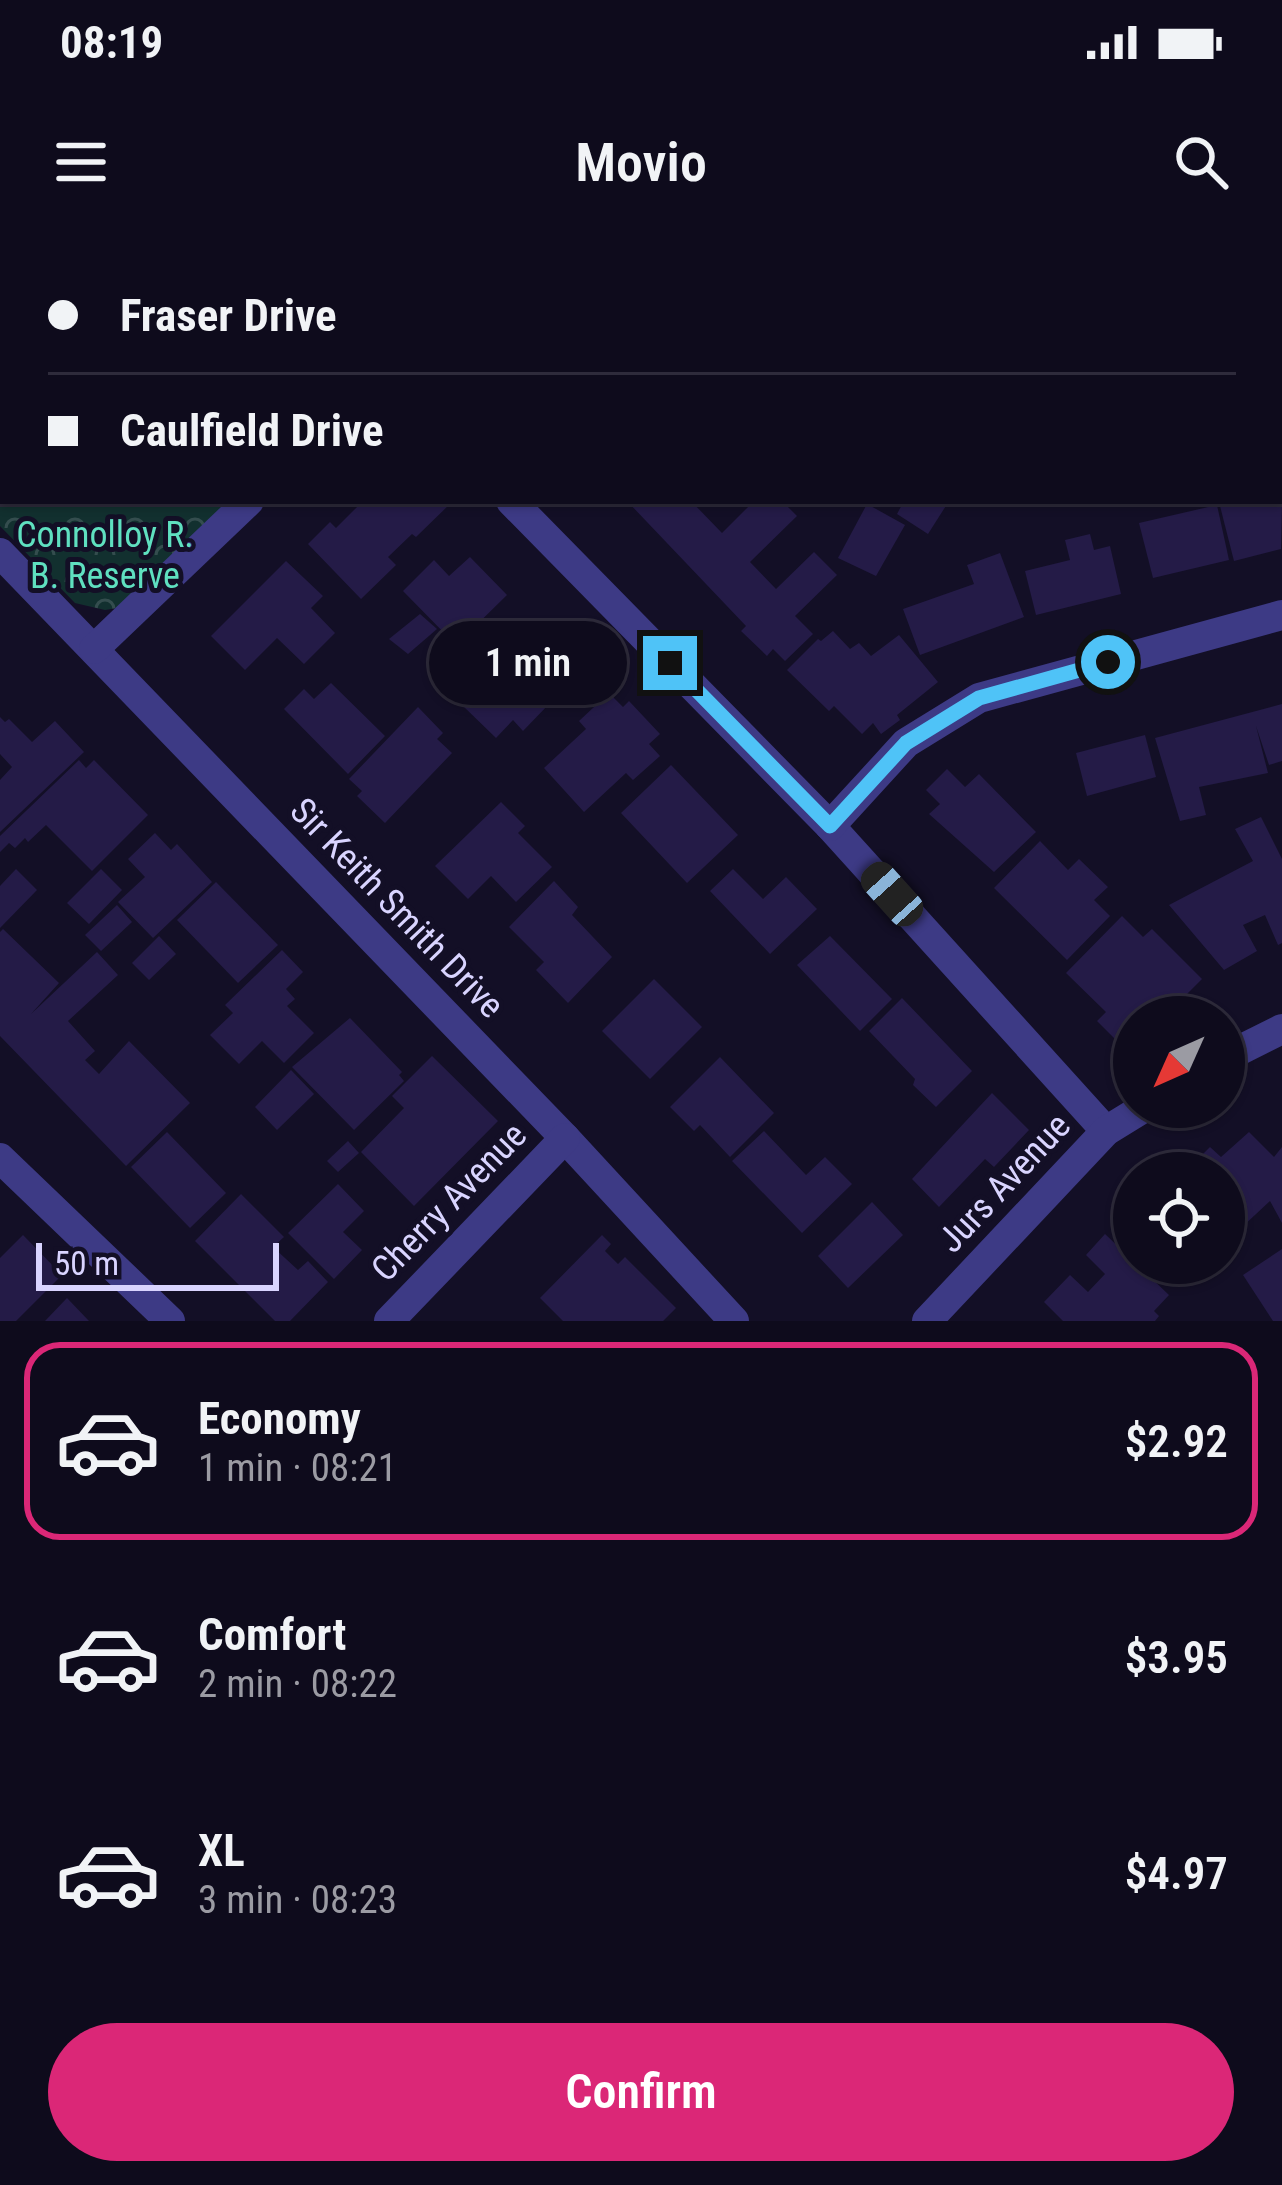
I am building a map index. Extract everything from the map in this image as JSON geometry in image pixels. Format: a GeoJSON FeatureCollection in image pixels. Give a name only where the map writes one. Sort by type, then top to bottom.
{"type":"FeatureCollection","features":[{"type":"Feature","properties":{"kind":"street"},"geometry":{"type":"LineString","coordinates":[[94,650],[246,504]]}},
{"type":"Feature","properties":{"kind":"street"},"geometry":{"type":"LineString","coordinates":[[514,504],[830,826],[1106,1131]]}},
{"type":"Feature","properties":{"kind":"street","name":"Sir Keith Smith Drive"},"geometry":{"type":"LineString","coordinates":[[0,554],[566,1138],[734,1321]]}},
{"type":"Feature","properties":{"kind":"street"},"geometry":{"type":"LineString","coordinates":[[830,826],[906,743],[979,698],[1282,616]]}},
{"type":"Feature","properties":{"kind":"street"},"geometry":{"type":"LineString","coordinates":[[1245,1048],[1282,1029]]}},
{"type":"Feature","properties":{"kind":"street","name":"Jurs Avenue"},"geometry":{"type":"LineString","coordinates":[[927,1321],[1113,1127]]}},
{"type":"Feature","properties":{"kind":"street","name":"Cherry Avenue"},"geometry":{"type":"LineString","coordinates":[[389,1321],[566,1138]]}},
{"type":"Feature","properties":{"kind":"street"},"geometry":{"type":"LineString","coordinates":[[2,1162],[170,1321]]}},
{"type":"Feature","properties":{"kind":"green space","name":"Connolloy R. B. Reserve"},"geometry":{"type":"Polygon","coordinates":[[[0,504],[229,504],[129,606],[105,610],[75,603],[0,526],[0,504]]]}},
{"type":"Feature","properties":{"kind":"building"},"geometry":{"type":"Polygon","coordinates":[[[360,504],[450,504],[388,557],[396,565],[361,599],[308,544],[330,522],[336,528],[360,504]]]}},
{"type":"Feature","properties":{"kind":"building"},"geometry":{"type":"Polygon","coordinates":[[[630,504],[694,504],[722,533],[751,504],[785,504],[797,516],[750,562],[776,589],[814,552],[837,575],[795,616],[813,634],[785,661],[773,649],[767,656],[741,631],[746,626],[630,504]]]}},
{"type":"Feature","properties":{"kind":"building"},"geometry":{"type":"Polygon","coordinates":[[[867,504],[905,525],[876,576],[838,558],[867,504]]]}},
{"type":"Feature","properties":{"kind":"building"},"geometry":{"type":"Polygon","coordinates":[[[902,504],[947,504],[928,534],[897,514],[902,504]]]}},
{"type":"Feature","properties":{"kind":"building"},"geometry":{"type":"Polygon","coordinates":[[[1220,504],[1282,504],[1281,549],[1234,561],[1220,504]]]}},
{"type":"Feature","properties":{"kind":"building"},"geometry":{"type":"Polygon","coordinates":[[[1217,505],[1229,560],[1153,578],[1139,523],[1217,505]]]}},
{"type":"Feature","properties":{"kind":"building"},"geometry":{"type":"Polygon","coordinates":[[[1090,534],[1094,550],[1110,546],[1121,594],[1036,615],[1025,571],[1070,560],[1065,540],[1090,534]]]}},
{"type":"Feature","properties":{"kind":"building"},"geometry":{"type":"Polygon","coordinates":[[[1000,553],[1024,617],[920,655],[903,609],[974,584],[967,565],[1000,553]]]}},
{"type":"Feature","properties":{"kind":"building"},"geometry":{"type":"Polygon","coordinates":[[[470,557],[507,595],[456,645],[403,591],[434,560],[449,576],[470,557]]]}},
{"type":"Feature","properties":{"kind":"building"},"geometry":{"type":"Polygon","coordinates":[[[286,561],[323,596],[311,608],[335,633],[304,664],[277,638],[245,670],[211,636],[286,561]]]}},
{"type":"Feature","properties":{"kind":"building"},"geometry":{"type":"Polygon","coordinates":[[[420,614],[437,629],[408,654],[389,639],[420,614]]]}},
{"type":"Feature","properties":{"kind":"building"},"geometry":{"type":"Polygon","coordinates":[[[833,631],[850,649],[859,643],[871,656],[899,635],[938,682],[881,734],[873,723],[862,734],[834,706],[829,711],[787,670],[833,631]]]}},
{"type":"Feature","properties":{"kind":"building"},"geometry":{"type":"Polygon","coordinates":[[[518,649],[535,667],[552,650],[577,675],[523,731],[513,720],[496,738],[462,705],[518,649]]]}},
{"type":"Feature","properties":{"kind":"building"},"geometry":{"type":"Polygon","coordinates":[[[331,683],[385,736],[348,774],[284,709],[304,689],[314,699],[331,683]]]}},
{"type":"Feature","properties":{"kind":"building"},"geometry":{"type":"Polygon","coordinates":[[[609,693],[623,707],[629,701],[660,734],[649,744],[660,756],[633,780],[626,773],[584,812],[544,768],[586,729],[579,721],[609,693]]]}},
{"type":"Feature","properties":{"kind":"building"},"geometry":{"type":"Polygon","coordinates":[[[1282,704],[1282,761],[1269,765],[1256,726],[1268,773],[1199,787],[1206,815],[1180,821],[1155,738],[1282,704]]]}},
{"type":"Feature","properties":{"kind":"building"},"geometry":{"type":"Polygon","coordinates":[[[418,707],[443,733],[437,739],[452,753],[385,823],[357,796],[362,791],[349,779],[418,707]]]}},
{"type":"Feature","properties":{"kind":"building"},"geometry":{"type":"Polygon","coordinates":[[[0,717],[5,722],[9,719],[32,742],[55,721],[84,752],[0,832],[0,780],[12,767],[0,754],[0,717]]]}},
{"type":"Feature","properties":{"kind":"building"},"geometry":{"type":"Polygon","coordinates":[[[1145,735],[1156,777],[1087,796],[1076,753],[1145,735]]]}},
{"type":"Feature","properties":{"kind":"building"},"geometry":{"type":"Polygon","coordinates":[[[79,760],[86,768],[94,760],[148,815],[92,871],[46,825],[28,842],[25,838],[15,848],[9,843],[0,852],[0,836],[79,760]]]}},
{"type":"Feature","properties":{"kind":"building"},"geometry":{"type":"Polygon","coordinates":[[[671,765],[738,835],[687,883],[621,813],[671,765]]]}},
{"type":"Feature","properties":{"kind":"building"},"geometry":{"type":"Polygon","coordinates":[[[947,769],[965,787],[979,774],[1036,832],[994,872],[929,814],[940,804],[926,790],[947,769]]]}},
{"type":"Feature","properties":{"kind":"building"},"geometry":{"type":"Polygon","coordinates":[[[501,802],[525,826],[518,833],[552,867],[516,902],[491,876],[468,899],[435,866],[501,802]]]}},
{"type":"Feature","properties":{"kind":"building"},"geometry":{"type":"Polygon","coordinates":[[[1261,817],[1282,859],[1282,943],[1278,945],[1265,915],[1243,925],[1257,951],[1224,970],[1169,905],[1253,861],[1235,829],[1261,817]]]}},
{"type":"Feature","properties":{"kind":"building"},"geometry":{"type":"Polygon","coordinates":[[[155,833],[171,850],[177,844],[212,882],[153,938],[118,902],[145,877],[128,859],[155,833]]]}},
{"type":"Feature","properties":{"kind":"building"},"geometry":{"type":"Polygon","coordinates":[[[1040,841],[1068,870],[1079,859],[1108,887],[1094,900],[1110,916],[1067,960],[994,888],[1040,841]]]}},
{"type":"Feature","properties":{"kind":"building"},"geometry":{"type":"Polygon","coordinates":[[[16,869],[37,890],[0,928],[0,886],[16,869]]]}},
{"type":"Feature","properties":{"kind":"building"},"geometry":{"type":"Polygon","coordinates":[[[101,869],[122,890],[89,924],[67,903],[101,869]]]}},
{"type":"Feature","properties":{"kind":"building"},"geometry":{"type":"Polygon","coordinates":[[[733,869],[763,899],[786,877],[817,909],[770,954],[710,891],[733,869]]]}},
{"type":"Feature","properties":{"kind":"building"},"geometry":{"type":"Polygon","coordinates":[[[554,881],[578,907],[572,915],[612,957],[568,1003],[536,970],[544,962],[509,927],[554,881]]]}},
{"type":"Feature","properties":{"kind":"building"},"geometry":{"type":"Polygon","coordinates":[[[216,882],[278,945],[238,983],[177,920],[216,882]]]}},
{"type":"Feature","properties":{"kind":"building"},"geometry":{"type":"Polygon","coordinates":[[[117,905],[132,922],[101,951],[85,935],[117,905]]]}},
{"type":"Feature","properties":{"kind":"building"},"geometry":{"type":"Polygon","coordinates":[[[1122,916],[1143,937],[1152,929],[1202,979],[1185,996],[1113,996],[1113,1037],[1097,1021],[1106,1012],[1066,973],[1122,916]]]}},
{"type":"Feature","properties":{"kind":"building"},"geometry":{"type":"Polygon","coordinates":[[[3,929],[59,983],[31,1014],[97,952],[118,975],[68,1021],[95,1051],[85,1060],[99,1074],[129,1041],[190,1103],[126,1166],[0,1036],[3,929]]]}},
{"type":"Feature","properties":{"kind":"building"},"geometry":{"type":"Polygon","coordinates":[[[159,936],[176,954],[149,980],[132,963],[159,936]]]}},
{"type":"Feature","properties":{"kind":"building"},"geometry":{"type":"Polygon","coordinates":[[[830,936],[892,999],[860,1031],[797,965],[830,936]]]}},
{"type":"Feature","properties":{"kind":"building"},"geometry":{"type":"Polygon","coordinates":[[[282,950],[303,972],[286,989],[295,999],[287,1006],[314,1033],[284,1063],[262,1041],[239,1064],[210,1035],[233,1013],[225,1005],[282,950]]]}},
{"type":"Feature","properties":{"kind":"building"},"geometry":{"type":"Polygon","coordinates":[[[654,979],[702,1027],[650,1079],[602,1031],[654,979]]]}},
{"type":"Feature","properties":{"kind":"building"},"geometry":{"type":"Polygon","coordinates":[[[902,998],[972,1071],[936,1107],[869,1031],[902,998]]]}},
{"type":"Feature","properties":{"kind":"building"},"geometry":{"type":"Polygon","coordinates":[[[350,1018],[402,1072],[404,1081],[354,1130],[292,1067],[350,1018]]]}},
{"type":"Feature","properties":{"kind":"building"},"geometry":{"type":"Polygon","coordinates":[[[432,1056],[498,1121],[414,1206],[361,1152],[404,1108],[392,1096],[432,1056]]]}},
{"type":"Feature","properties":{"kind":"building"},"geometry":{"type":"Polygon","coordinates":[[[720,1057],[774,1113],[730,1157],[700,1125],[694,1131],[670,1107],[720,1057]]]}},
{"type":"Feature","properties":{"kind":"building"},"geometry":{"type":"Polygon","coordinates":[[[291,1070],[314,1094],[277,1130],[255,1107],[291,1070]]]}},
{"type":"Feature","properties":{"kind":"building"},"geometry":{"type":"Polygon","coordinates":[[[992,1093],[1029,1130],[994,1167],[985,1159],[939,1207],[912,1179],[992,1093]]]}},
{"type":"Feature","properties":{"kind":"building"},"geometry":{"type":"Polygon","coordinates":[[[764,1131],[806,1175],[825,1157],[852,1184],[802,1233],[732,1161],[764,1131]]]}},
{"type":"Feature","properties":{"kind":"building"},"geometry":{"type":"Polygon","coordinates":[[[167,1132],[226,1193],[190,1228],[131,1167],[167,1132]]]}},
{"type":"Feature","properties":{"kind":"building"},"geometry":{"type":"Polygon","coordinates":[[[1249,1132],[1274,1157],[1282,1147],[1282,1223],[1270,1201],[1245,1224],[1245,1152],[1227,1152],[1249,1132]]]}},
{"type":"Feature","properties":{"kind":"building"},"geometry":{"type":"Polygon","coordinates":[[[348,1141],[359,1153],[338,1172],[327,1161],[348,1141]]]}},
{"type":"Feature","properties":{"kind":"building"},"geometry":{"type":"Polygon","coordinates":[[[338,1184],[364,1211],[343,1232],[362,1250],[334,1279],[288,1233],[338,1184]]]}},
{"type":"Feature","properties":{"kind":"building"},"geometry":{"type":"Polygon","coordinates":[[[241,1194],[284,1237],[273,1247],[298,1270],[308,1261],[328,1282],[290,1321],[275,1321],[195,1241],[241,1194]]]}},
{"type":"Feature","properties":{"kind":"building"},"geometry":{"type":"Polygon","coordinates":[[[872,1202],[903,1235],[848,1288],[818,1256],[872,1202]]]}},
{"type":"Feature","properties":{"kind":"building"},"geometry":{"type":"Polygon","coordinates":[[[1105,1234],[1113,1242],[1113,1284],[1157,1284],[1169,1295],[1154,1311],[1159,1316],[1155,1321],[1063,1321],[1044,1302],[1070,1275],[1088,1292],[1105,1274],[1086,1255],[1105,1234]]]}},
{"type":"Feature","properties":{"kind":"building"},"geometry":{"type":"Polygon","coordinates":[[[23,1235],[62,1275],[16,1321],[0,1321],[0,1258],[23,1235]]]}},
{"type":"Feature","properties":{"kind":"building"},"geometry":{"type":"Polygon","coordinates":[[[602,1235],[611,1244],[605,1251],[618,1264],[625,1257],[676,1308],[663,1321],[563,1321],[540,1298],[602,1235]]]}},
{"type":"Feature","properties":{"kind":"building"},"geometry":{"type":"Polygon","coordinates":[[[1282,1249],[1282,1321],[1273,1321],[1245,1274],[1282,1249]]]}},
{"type":"Feature","properties":{"kind":"building"},"geometry":{"type":"Polygon","coordinates":[[[67,1298],[89,1321],[45,1321],[67,1298]]]}},
{"type":"Feature","properties":{"kind":"route"},"geometry":{"type":"LineString","coordinates":[[670,663],[830,826],[906,743],[979,698],[1108,662]]}}]}
